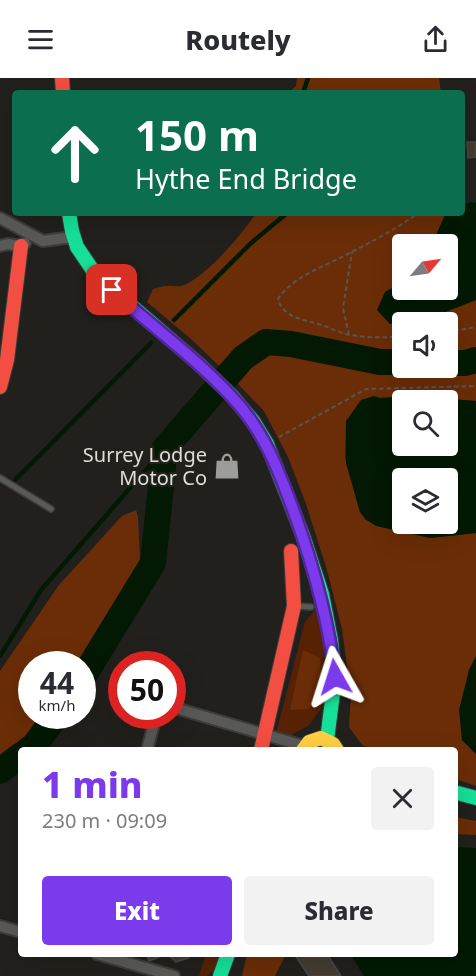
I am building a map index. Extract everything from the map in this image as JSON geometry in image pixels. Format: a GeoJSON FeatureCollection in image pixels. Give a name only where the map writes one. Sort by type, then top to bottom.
{"type":"FeatureCollection","features":[{"type":"Feature","properties":{"kind":"main road"},"geometry":{"type":"LineString","coordinates":[[69,216],[72,237],[84,261],[96,275],[200,365],[232,396],[267,444],[303,536],[322,594],[332,640],[335,677],[332,745],[315,739],[304,747]]}},
{"type":"Feature","properties":{"kind":"main road"},"geometry":{"type":"LineString","coordinates":[[0,387],[7,360],[21,246]]}},
{"type":"Feature","properties":{"kind":"main road"},"geometry":{"type":"LineString","coordinates":[[262,747],[294,606],[291,551]]}},
{"type":"Feature","properties":{"kind":"main road"},"geometry":{"type":"LineString","coordinates":[[458,793],[476,798]]}},
{"type":"Feature","properties":{"kind":"main road"},"geometry":{"type":"LineString","coordinates":[[220,976],[227,957]]}},
{"type":"Feature","properties":{"kind":"street"},"geometry":{"type":"LineString","coordinates":[[0,218],[43,240],[72,237]]}},
{"type":"Feature","properties":{"kind":"street"},"geometry":{"type":"LineString","coordinates":[[0,246],[8,244],[21,246],[32,236]]}},
{"type":"Feature","properties":{"kind":"street"},"geometry":{"type":"LineString","coordinates":[[186,711],[265,733],[300,747]]}},
{"type":"Feature","properties":{"kind":"street"},"geometry":{"type":"LineString","coordinates":[[148,747],[153,729]]}},
{"type":"Feature","properties":{"kind":"street"},"geometry":{"type":"LineString","coordinates":[[0,926],[18,931]]}},
{"type":"Feature","properties":{"kind":"street"},"geometry":{"type":"LineString","coordinates":[[108,957],[174,976]]}},
{"type":"Feature","properties":{"kind":"lane"},"geometry":{"type":"LineString","coordinates":[[0,478],[51,509]]}},
{"type":"Feature","properties":{"kind":"lane"},"geometry":{"type":"LineString","coordinates":[[294,606],[310,607]]}},
{"type":"Feature","properties":{"kind":"path"},"geometry":{"type":"LineString","coordinates":[[392,336],[349,335],[301,321],[289,314],[278,300],[288,286],[414,216]]}},
{"type":"Feature","properties":{"kind":"path"},"geometry":{"type":"LineString","coordinates":[[349,335],[343,308],[353,251]]}},
{"type":"Feature","properties":{"kind":"path"},"geometry":{"type":"LineString","coordinates":[[458,330],[476,327]]}},
{"type":"Feature","properties":{"kind":"path"},"geometry":{"type":"LineString","coordinates":[[267,444],[366,389],[476,386]]}},
{"type":"Feature","properties":{"kind":"shaded area"},"geometry":{"type":"Polygon","coordinates":[[[297,78],[439,78],[441,90],[291,90],[296,86],[297,78]]]}},
{"type":"Feature","properties":{"kind":"shaded area"},"geometry":{"type":"Polygon","coordinates":[[[476,203],[476,300],[445,312],[392,312],[392,324],[390,324],[377,310],[385,292],[392,288],[392,300],[458,300],[458,234],[437,234],[445,216],[465,216],[465,204],[476,203]]]}},
{"type":"Feature","properties":{"kind":"shaded area"},"geometry":{"type":"Polygon","coordinates":[[[254,216],[445,216],[437,234],[392,234],[392,288],[385,292],[390,324],[392,324],[392,378],[458,378],[458,312],[445,312],[476,300],[476,401],[458,400],[458,390],[392,390],[392,397],[374,397],[359,407],[346,421],[345,457],[360,512],[392,524],[392,534],[419,534],[430,538],[476,533],[476,656],[469,670],[462,740],[476,754],[476,786],[458,780],[458,747],[367,747],[362,745],[349,727],[351,695],[342,629],[327,570],[288,457],[264,411],[191,339],[147,302],[153,289],[181,286],[201,275],[233,243],[254,216]]]}},
{"type":"Feature","properties":{"kind":"shaded area"},"geometry":{"type":"Polygon","coordinates":[[[374,396],[392,397],[392,456],[458,456],[458,400],[476,401],[476,533],[430,538],[412,534],[458,534],[458,468],[392,468],[392,530],[376,526],[365,519],[360,512],[346,463],[346,421],[361,400],[374,396]]]}},
{"type":"Feature","properties":{"kind":"shaded area"},"geometry":{"type":"Polygon","coordinates":[[[136,510],[138,517],[139,575],[128,603],[96,651],[18,651],[18,729],[33,729],[0,759],[0,671],[59,585],[122,516],[136,510]]]}},
{"type":"Feature","properties":{"kind":"shaded area"},"geometry":{"type":"Polygon","coordinates":[[[318,607],[329,669],[321,709],[308,726],[291,735],[276,733],[305,622],[318,607]]]}},
{"type":"Feature","properties":{"kind":"shaded area"},"geometry":{"type":"Polygon","coordinates":[[[303,650],[320,658],[322,686],[309,709],[290,710],[303,650]]]}},
{"type":"Feature","properties":{"kind":"shaded area"},"geometry":{"type":"Polygon","coordinates":[[[476,656],[476,754],[462,740],[459,710],[469,670],[476,656]]]}},
{"type":"Feature","properties":{"kind":"shaded area"},"geometry":{"type":"Polygon","coordinates":[[[458,818],[476,821],[476,835],[458,834],[458,818]]]}},
{"type":"Feature","properties":{"kind":"shaded area"},"geometry":{"type":"Polygon","coordinates":[[[458,847],[476,848],[476,976],[364,976],[352,957],[458,957],[458,847]]]}},
{"type":"Feature","properties":{"kind":"shaded area"},"geometry":{"type":"Polygon","coordinates":[[[205,957],[219,957],[214,970],[207,976],[199,976],[205,957]]]}},
{"type":"Feature","properties":{"kind":"shaded area"},"geometry":{"type":"Polygon","coordinates":[[[246,957],[284,957],[275,976],[242,976],[246,957]]]}},
{"type":"Feature","properties":{"kind":"building"},"geometry":{"type":"Polygon","coordinates":[[[467,142],[476,142],[476,157],[468,158],[467,142]]]}},
{"type":"Feature","properties":{"kind":"building"},"geometry":{"type":"Polygon","coordinates":[[[147,957],[159,957],[149,961],[147,957]]]}},
{"type":"Feature","properties":{"kind":"building"},"geometry":{"type":"Polygon","coordinates":[[[170,957],[189,957],[189,958],[176,962],[170,957]]]}},
{"type":"Feature","properties":{"kind":"building"},"geometry":{"type":"Polygon","coordinates":[[[296,957],[329,957],[341,976],[309,976],[296,957]]]}},
{"type":"Feature","properties":{"kind":"waterway"},"geometry":{"type":"LineString","coordinates":[[304,90],[308,78]]}},
{"type":"Feature","properties":{"kind":"waterway"},"geometry":{"type":"LineString","coordinates":[[174,320],[250,244],[283,216]]}},
{"type":"Feature","properties":{"kind":"waterway"},"geometry":{"type":"LineString","coordinates":[[96,656],[153,563],[165,448],[243,358],[266,342],[291,344],[380,362],[392,362]]}},
{"type":"Feature","properties":{"kind":"waterway"},"geometry":{"type":"LineString","coordinates":[[15,480],[151,343]]}},
{"type":"Feature","properties":{"kind":"waterway"},"geometry":{"type":"LineString","coordinates":[[458,363],[476,360]]}},
{"type":"Feature","properties":{"kind":"waterway"},"geometry":{"type":"LineString","coordinates":[[0,656],[41,590],[165,448]]}},
{"type":"Feature","properties":{"kind":"waterway"},"geometry":{"type":"LineString","coordinates":[[32,747],[46,729]]}},
{"type":"Feature","properties":{"kind":"waterway"},"geometry":{"type":"LineString","coordinates":[[0,771],[18,757]]}},
{"type":"Feature","properties":{"kind":"traffic: fast"},"geometry":{"type":"LineString","coordinates":[[70,216],[77,247],[96,275],[200,365],[232,396],[253,421],[267,444],[303,536],[322,594],[335,677],[327,740]]}},
{"type":"Feature","properties":{"kind":"traffic: fast"},"geometry":{"type":"LineString","coordinates":[[458,793],[476,798]]}},
{"type":"Feature","properties":{"kind":"traffic: fast"},"geometry":{"type":"LineString","coordinates":[[220,976],[227,957]]}},
{"type":"Feature","properties":{"kind":"traffic: slow"},"geometry":{"type":"LineString","coordinates":[[305,747],[309,742],[321,738],[335,747]]}},
{"type":"Feature","properties":{"kind":"traffic: jam"},"geometry":{"type":"LineString","coordinates":[[62,78],[63,90]]}},
{"type":"Feature","properties":{"kind":"traffic: jam"},"geometry":{"type":"LineString","coordinates":[[0,387],[7,360],[21,246]]}},
{"type":"Feature","properties":{"kind":"traffic: jam"},"geometry":{"type":"LineString","coordinates":[[262,747],[294,606],[291,551]]}},
{"type":"Feature","properties":{"kind":"place","name":"Surrey Lodge Motor Co"},"geometry":{"type":"Point","coordinates":[227,466]}},
{"type":"Feature","properties":{"kind":"route"},"geometry":{"type":"LineString","coordinates":[[112,290],[200,365],[232,396],[267,444],[303,536],[322,594],[332,640],[335,677]]}}]}
